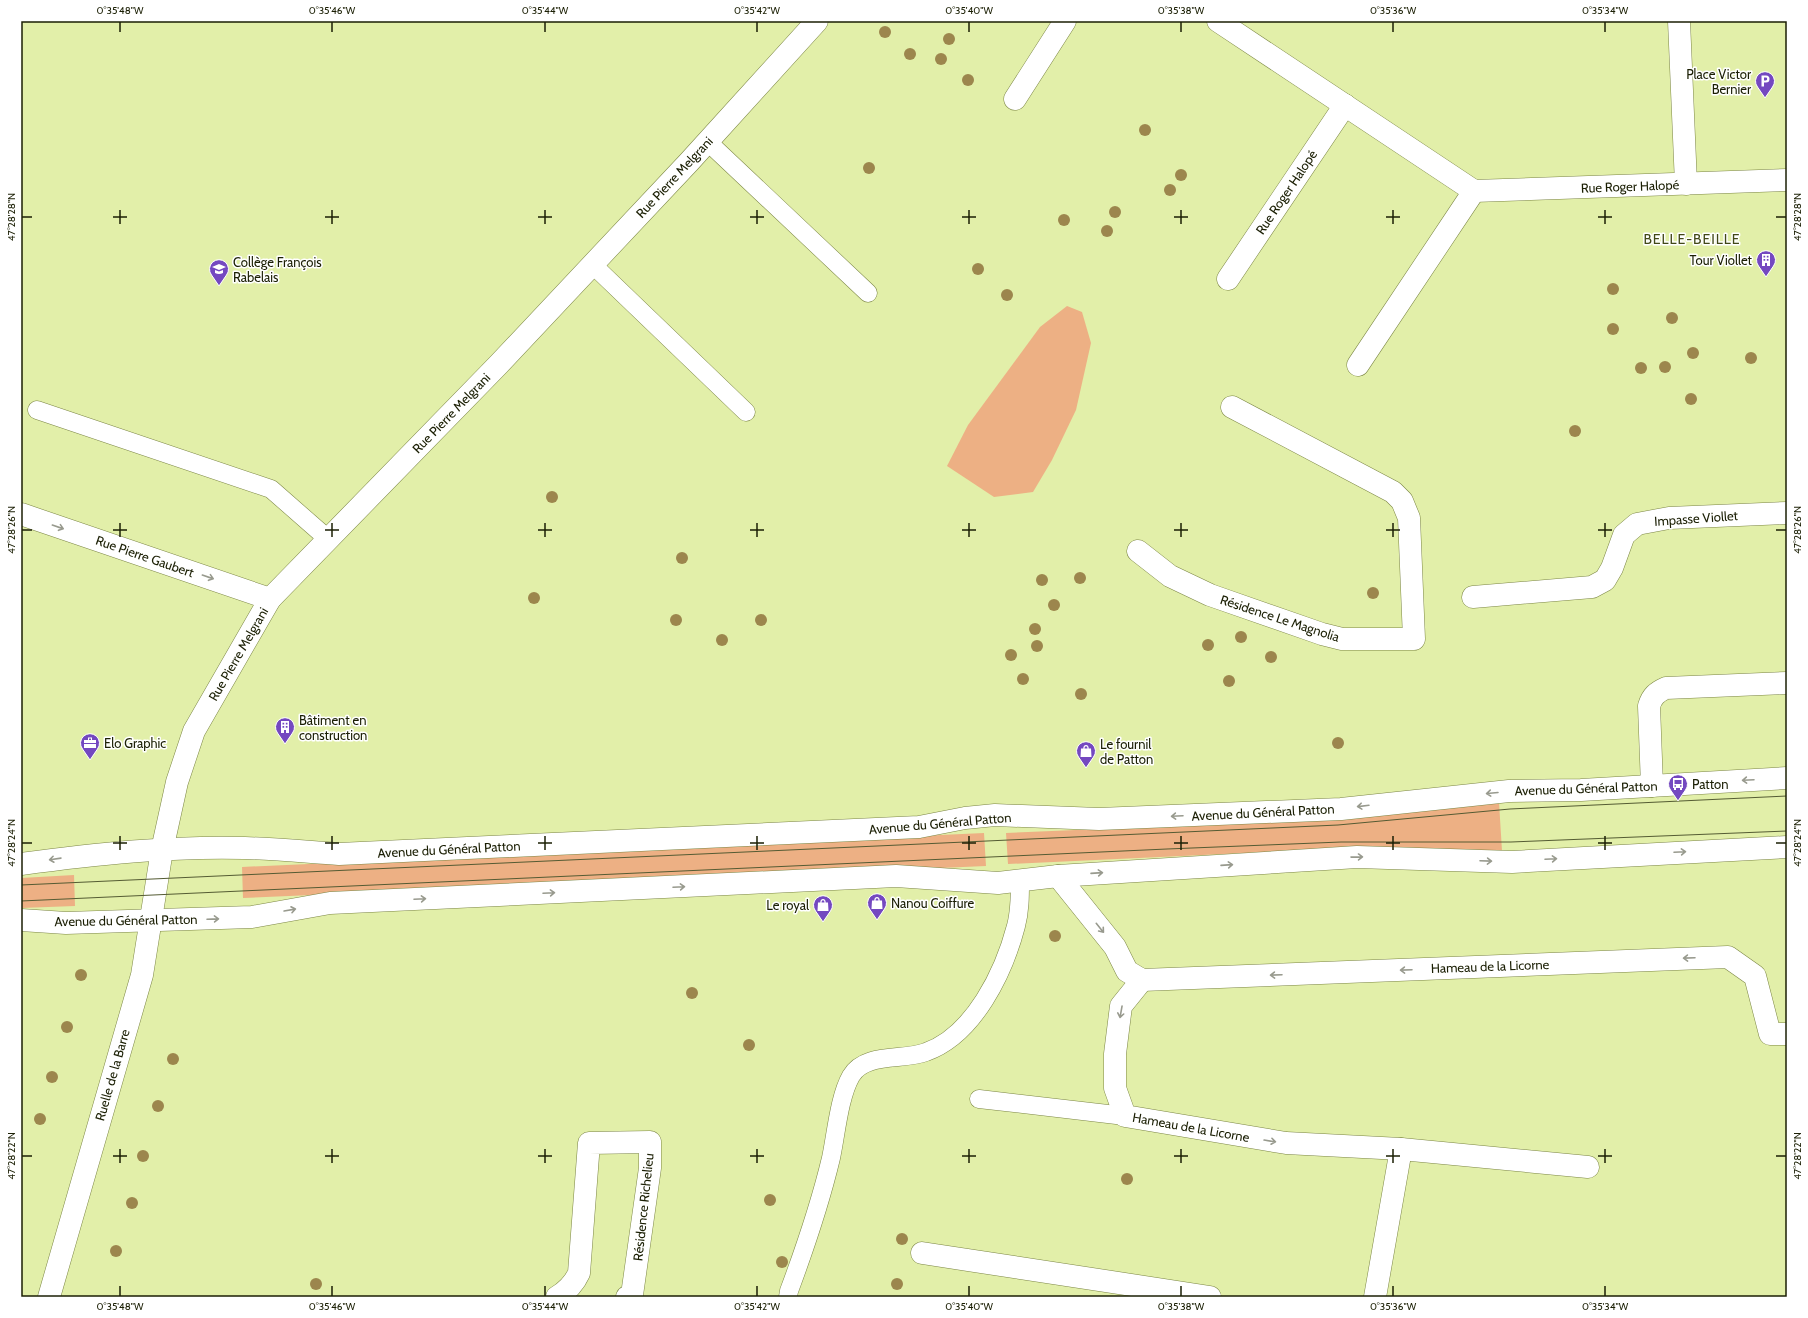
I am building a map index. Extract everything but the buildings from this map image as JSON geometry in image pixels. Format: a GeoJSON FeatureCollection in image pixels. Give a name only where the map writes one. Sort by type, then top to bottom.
{"type":"FeatureCollection","features":[{"type":"Feature","properties":{"kind":"street","name":"Rue Pierre Melgrani"},"geometry":{"type":"LineString","coordinates":[[162,850],[177,782],[194,731],[270,599],[498,364],[708,142],[817,21]]}},
{"type":"Feature","properties":{"kind":"street"},"geometry":{"type":"LineString","coordinates":[[1015,99],[1065,21]]}},
{"type":"Feature","properties":{"kind":"street"},"geometry":{"type":"LineString","coordinates":[[1218,21],[1474,190],[1358,365]]}},
{"type":"Feature","properties":{"kind":"street"},"geometry":{"type":"LineString","coordinates":[[1679,21],[1686,184]]}},
{"type":"Feature","properties":{"kind":"street","name":"Rue Roger Halopé"},"geometry":{"type":"LineString","coordinates":[[1228,279],[1345,105]]}},
{"type":"Feature","properties":{"kind":"street","name":"Rue Roger Halopé"},"geometry":{"type":"LineString","coordinates":[[1474,190],[1787,180]]}},
{"type":"Feature","properties":{"kind":"street","name":"Résidence Le Magnolia"},"geometry":{"type":"LineString","coordinates":[[1138,551],[1170,576],[1210,595],[1322,634],[1342,639],[1414,639],[1409,518],[1402,501],[1393,492],[1232,407]]}},
{"type":"Feature","properties":{"kind":"street","name":"Impasse Viollet"},"geometry":{"type":"LineString","coordinates":[[1473,597],[1592,587],[1605,580],[1612,568],[1624,535],[1637,524],[1669,518],[1787,513]]}},
{"type":"Feature","properties":{"kind":"street","name":"Rue Pierre Gaubert"},"geometry":{"type":"LineString","coordinates":[[21,514],[270,599]]}},
{"type":"Feature","properties":{"kind":"street"},"geometry":{"type":"LineString","coordinates":[[1652,786],[1649,706],[1655,694],[1660,690],[1666,688],[1787,683]]}},
{"type":"Feature","properties":{"kind":"street","name":"Avenue du Général Patton"},"geometry":{"type":"LineString","coordinates":[[21,864],[88,855],[162,850],[247,848],[339,854],[919,827],[965,818],[995,815],[1099,819],[1341,809],[1509,791],[1652,786],[1787,778]]}},
{"type":"Feature","properties":{"kind":"street","name":"Avenue du Général Patton"},"geometry":{"type":"LineString","coordinates":[[21,920],[66,923],[252,917],[330,903],[896,876],[984,883],[1020,881],[1058,876],[1357,857],[1512,862],[1787,847]]}},
{"type":"Feature","properties":{"kind":"street","name":"Ruelle de la Barre"},"geometry":{"type":"LineString","coordinates":[[48,1297],[142,975],[162,850]]}},
{"type":"Feature","properties":{"kind":"street"},"geometry":{"type":"LineString","coordinates":[[1058,876],[1115,947],[1127,971],[1142,980]]}},
{"type":"Feature","properties":{"kind":"street","name":"Hameau de la Licorne"},"geometry":{"type":"LineString","coordinates":[[1588,1167],[1401,1149],[1286,1143],[1125,1116],[1115,1088],[1115,1054],[1121,1006],[1142,980],[1728,957],[1756,976],[1770,1034],[1787,1034]]}},
{"type":"Feature","properties":{"kind":"street","name":"Résidence Richelieu"},"geometry":{"type":"LineString","coordinates":[[560,1296],[575,1282],[579,1273],[589,1142],[650,1142],[650,1168],[632,1295],[627,1297]]}},
{"type":"Feature","properties":{"kind":"street"},"geometry":{"type":"LineString","coordinates":[[1376,1297],[1401,1149]]}},
{"type":"Feature","properties":{"kind":"street"},"geometry":{"type":"LineString","coordinates":[[922,1253],[1203,1297]]}},
{"type":"Feature","properties":{"kind":"lane"},"geometry":{"type":"LineString","coordinates":[[708,142],[868,293]]}},
{"type":"Feature","properties":{"kind":"lane"},"geometry":{"type":"LineString","coordinates":[[592,264],[746,412]]}},
{"type":"Feature","properties":{"kind":"lane"},"geometry":{"type":"LineString","coordinates":[[37,410],[271,489],[328,539]]}},
{"type":"Feature","properties":{"kind":"lane"},"geometry":{"type":"LineString","coordinates":[[788,1297],[811,1230],[831,1159],[844,1094],[851,1077],[858,1066],[877,1060],[916,1055],[927,1052],[941,1045],[963,1027],[987,997],[1002,967],[1016,926],[1019,912],[1020,881]]}},
{"type":"Feature","properties":{"kind":"lane"},"geometry":{"type":"LineString","coordinates":[[980,1099],[1125,1116]]}},
{"type":"Feature","properties":{"kind":"shaded area"},"geometry":{"type":"Polygon","coordinates":[[[1067,306],[1082,312],[1091,343],[1076,410],[1052,460],[1033,492],[994,497],[947,466],[968,425],[1040,327],[1067,306]]]}},
{"type":"Feature","properties":{"kind":"shaded area"},"geometry":{"type":"Polygon","coordinates":[[[1499,802],[1502,851],[1331,849],[1008,864],[1006,833],[1316,820],[1499,802]]]}},
{"type":"Feature","properties":{"kind":"shaded area"},"geometry":{"type":"Polygon","coordinates":[[[984,833],[986,866],[243,898],[242,867],[984,833]]]}},
{"type":"Feature","properties":{"kind":"shaded area"},"geometry":{"type":"Polygon","coordinates":[[[74,875],[75,906],[21,908],[21,878],[74,875]]]}},
{"type":"Feature","properties":{"kind":"tram line"},"geometry":{"type":"LineString","coordinates":[[21,885],[1338,825],[1510,809],[1787,796]]}},
{"type":"Feature","properties":{"kind":"tram line"},"geometry":{"type":"LineString","coordinates":[[21,901],[1341,842],[1511,842],[1787,831]]}},
{"type":"Feature","properties":{"kind":"place","name":"Place Victor Bernier"},"geometry":{"type":"Point","coordinates":[1765,98]}},
{"type":"Feature","properties":{"kind":"place","name":"Tour Viollet"},"geometry":{"type":"Point","coordinates":[1766,277]}},
{"type":"Feature","properties":{"kind":"place","name":"Collège François Rabelais"},"geometry":{"type":"Point","coordinates":[219,286]}},
{"type":"Feature","properties":{"kind":"place","name":"Bâtiment en construction"},"geometry":{"type":"Point","coordinates":[285,744]}},
{"type":"Feature","properties":{"kind":"place","name":"Elo Graphic"},"geometry":{"type":"Point","coordinates":[90,760]}},
{"type":"Feature","properties":{"kind":"place","name":"Le fournil de Patton"},"geometry":{"type":"Point","coordinates":[1086,768]}},
{"type":"Feature","properties":{"kind":"place","name":"Patton"},"geometry":{"type":"Point","coordinates":[1678,801]}},
{"type":"Feature","properties":{"kind":"place","name":"Nanou Coiffure"},"geometry":{"type":"Point","coordinates":[877,920]}},
{"type":"Feature","properties":{"kind":"place","name":"Le royal"},"geometry":{"type":"Point","coordinates":[823,922]}},
{"type":"Feature","properties":{"kind":"district","name":"BELLE-BEILLE"},"geometry":{"type":"Point","coordinates":[1692,239]}}]}
